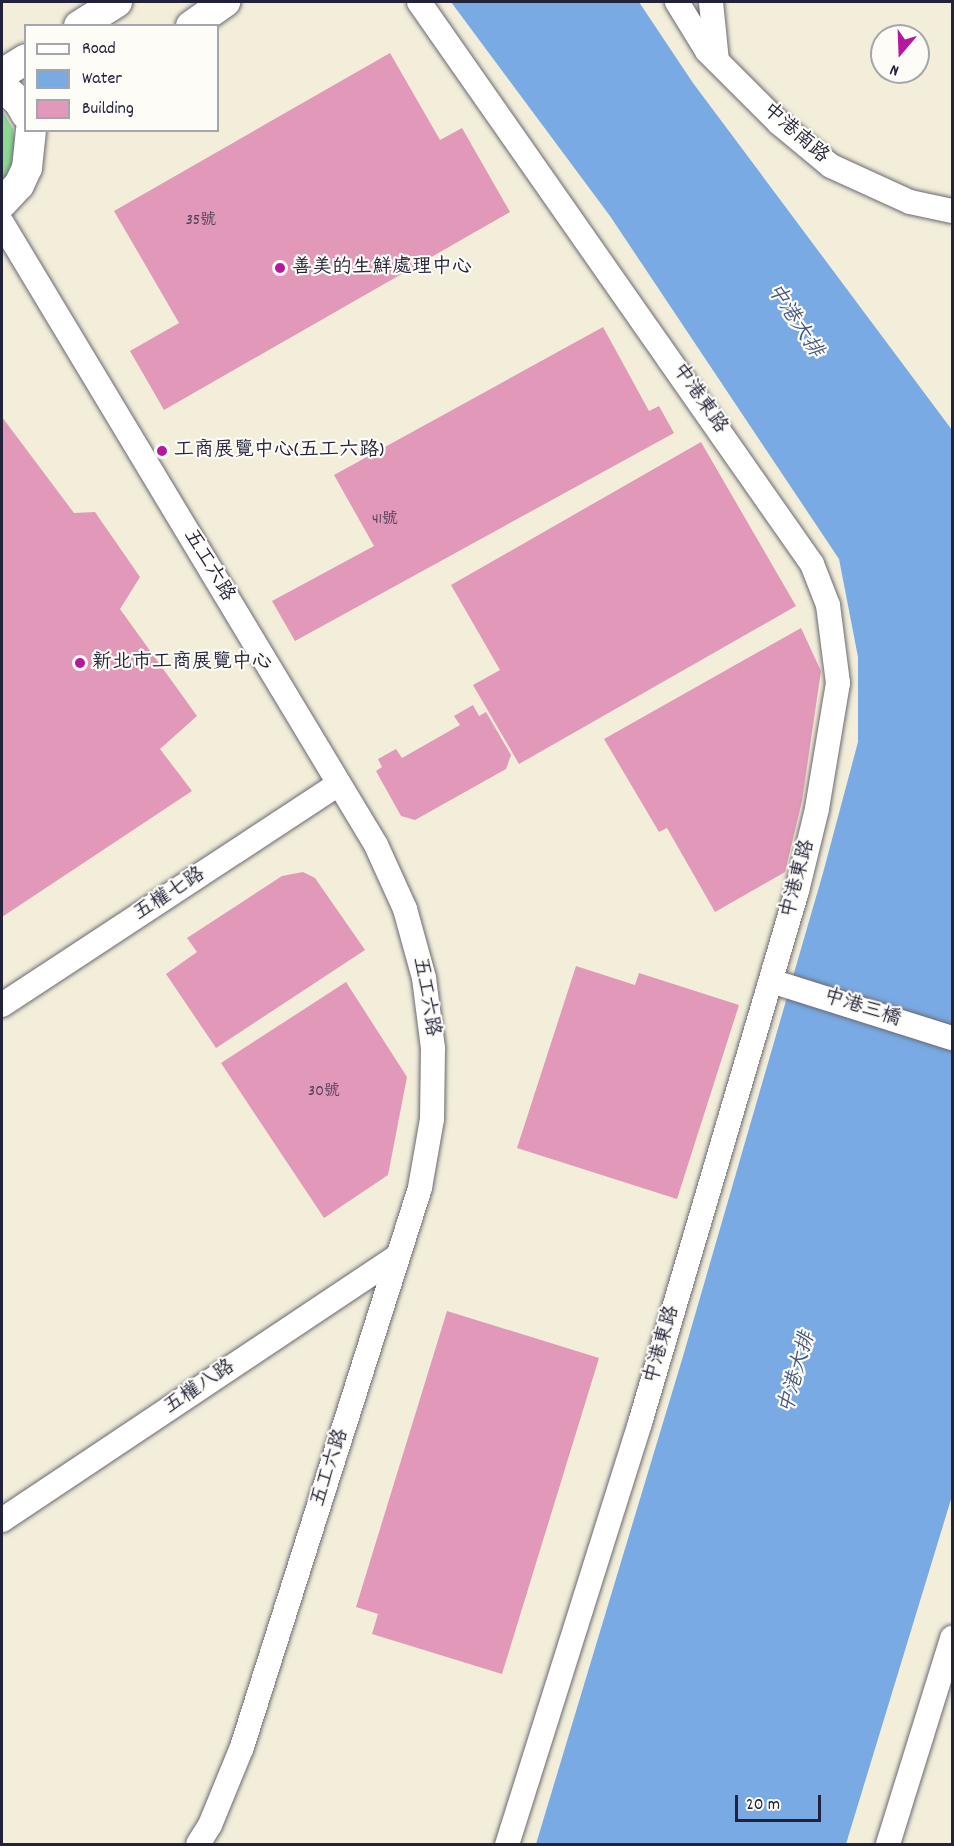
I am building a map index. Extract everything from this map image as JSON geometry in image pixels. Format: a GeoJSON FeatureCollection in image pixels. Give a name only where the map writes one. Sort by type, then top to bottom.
{"type":"FeatureCollection","features":[{"type":"Feature","properties":{"kind":"street"},"geometry":{"type":"LineString","coordinates":[[82,24],[117,2]]}},
{"type":"Feature","properties":{"kind":"street"},"geometry":{"type":"LineString","coordinates":[[193,24],[225,2]]}},
{"type":"Feature","properties":{"kind":"street","name":"中港東路"},"geometry":{"type":"LineString","coordinates":[[419,2],[750,471],[812,564],[828,605],[838,683],[817,809],[779,983],[507,1845]]}},
{"type":"Feature","properties":{"kind":"street","name":"中港南路"},"geometry":{"type":"LineString","coordinates":[[677,2],[717,61],[779,123],[831,166],[910,202],[952,211]]}},
{"type":"Feature","properties":{"kind":"street"},"geometry":{"type":"LineString","coordinates":[[711,2],[717,61]]}},
{"type":"Feature","properties":{"kind":"street"},"geometry":{"type":"LineString","coordinates":[[2,74],[24,60]]}},
{"type":"Feature","properties":{"kind":"street"},"geometry":{"type":"LineString","coordinates":[[2,86],[19,102],[24,112]]}},
{"type":"Feature","properties":{"kind":"street"},"geometry":{"type":"LineString","coordinates":[[2,202],[19,185],[31,132]]}},
{"type":"Feature","properties":{"kind":"street","name":"五工六路"},"geometry":{"type":"LineString","coordinates":[[2,223],[376,844],[405,909],[424,978],[430,1024],[432,1119],[420,1188],[242,1747],[210,1824],[198,1845]]}},
{"type":"Feature","properties":{"kind":"street","name":"五權七路"},"geometry":{"type":"LineString","coordinates":[[2,1005],[339,784]]}},
{"type":"Feature","properties":{"kind":"street","name":"中港三橋"},"geometry":{"type":"LineString","coordinates":[[779,983],[952,1038]]}},
{"type":"Feature","properties":{"kind":"street","name":"五權八路"},"geometry":{"type":"LineString","coordinates":[[2,1520],[398,1256]]}},
{"type":"Feature","properties":{"kind":"street"},"geometry":{"type":"LineString","coordinates":[[888,1845],[952,1638]]}},
{"type":"Feature","properties":{"kind":"green space"},"geometry":{"type":"Polygon","coordinates":[[[2,110],[13,129],[16,146],[13,164],[2,182],[2,110]]]}},
{"type":"Feature","properties":{"kind":"water","name":"中港大排"},"geometry":{"type":"Polygon","coordinates":[[[451,2],[639,2],[693,83],[952,430],[952,1496],[846,1844],[536,1844],[684,1353],[823,873],[858,742],[858,657],[839,559],[610,216],[451,2]]]}},
{"type":"Feature","properties":{"kind":"building","name":"善美的生鮮處理中心"},"geometry":{"type":"Polygon","coordinates":[[[390,53],[440,140],[462,128],[510,212],[164,410],[130,351],[179,323],[114,211],[390,53]]]}},
{"type":"Feature","properties":{"kind":"building"},"geometry":{"type":"Polygon","coordinates":[[[603,327],[649,411],[659,406],[674,433],[295,641],[272,601],[374,546],[334,475],[603,327]]]}},
{"type":"Feature","properties":{"kind":"building","name":"新北市工商展覽中心"},"geometry":{"type":"Polygon","coordinates":[[[2,417],[74,513],[95,512],[140,577],[120,609],[197,716],[160,749],[192,791],[2,917],[2,417]]]}},
{"type":"Feature","properties":{"kind":"building"},"geometry":{"type":"Polygon","coordinates":[[[701,442],[796,606],[519,764],[473,685],[500,670],[451,585],[701,442]]]}},
{"type":"Feature","properties":{"kind":"building"},"geometry":{"type":"Polygon","coordinates":[[[801,628],[821,671],[802,801],[785,872],[715,912],[667,828],[659,832],[604,739],[801,628]]]}},
{"type":"Feature","properties":{"kind":"building"},"geometry":{"type":"Polygon","coordinates":[[[473,705],[479,716],[486,712],[511,755],[506,769],[415,820],[401,816],[376,771],[382,767],[378,759],[396,749],[402,758],[460,725],[454,716],[473,705]]]}},
{"type":"Feature","properties":{"kind":"building"},"geometry":{"type":"Polygon","coordinates":[[[303,872],[315,878],[365,950],[216,1048],[166,974],[197,952],[187,938],[282,876],[303,872]]]}},
{"type":"Feature","properties":{"kind":"building"},"geometry":{"type":"Polygon","coordinates":[[[576,966],[635,985],[639,973],[739,1005],[677,1199],[517,1148],[576,966]]]}},
{"type":"Feature","properties":{"kind":"building"},"geometry":{"type":"Polygon","coordinates":[[[346,982],[407,1077],[388,1175],[324,1218],[221,1063],[346,982]]]}},
{"type":"Feature","properties":{"kind":"building"},"geometry":{"type":"Polygon","coordinates":[[[447,1311],[599,1358],[502,1674],[372,1634],[378,1614],[356,1607],[447,1311]]]}},
{"type":"Feature","properties":{"kind":"place","name":"善美的生鮮處理中心"},"geometry":{"type":"Point","coordinates":[280,268]}},
{"type":"Feature","properties":{"kind":"place","name":"工商展覽中心(五工六路)"},"geometry":{"type":"Point","coordinates":[162,451]}},
{"type":"Feature","properties":{"kind":"place","name":"新北市工商展覽中心"},"geometry":{"type":"Point","coordinates":[80,663]}}]}
